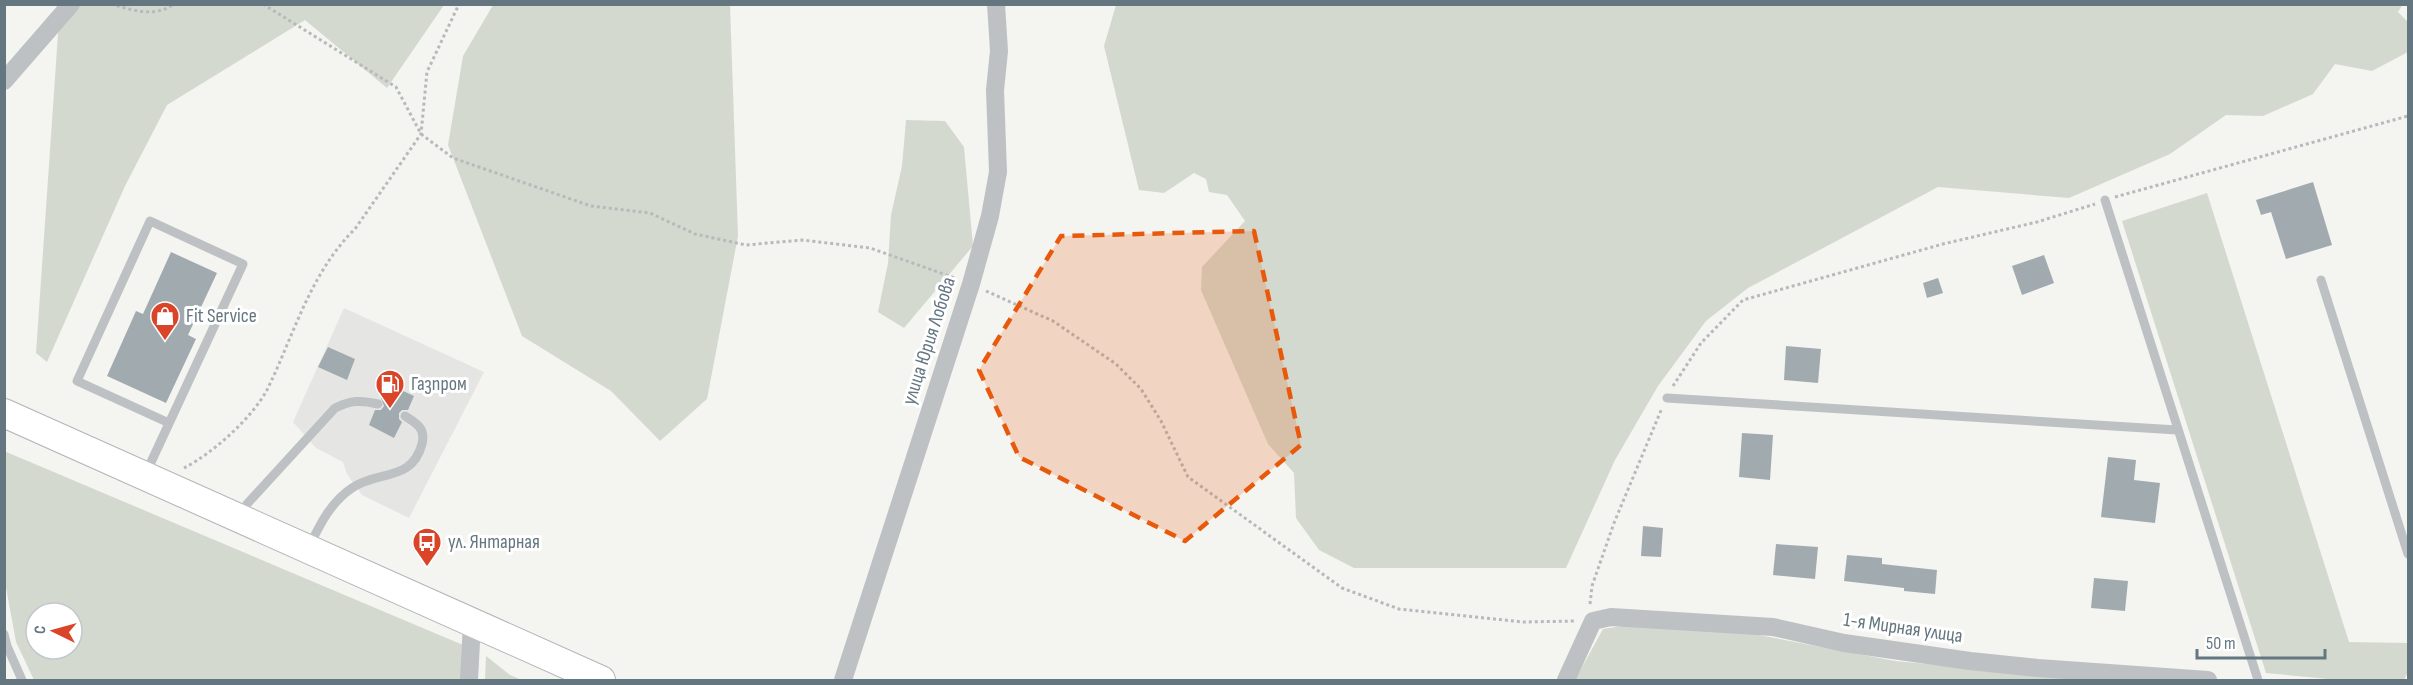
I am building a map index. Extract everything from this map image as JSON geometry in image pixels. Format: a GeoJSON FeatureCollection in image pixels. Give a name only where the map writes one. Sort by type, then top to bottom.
{"type":"FeatureCollection","features":[{"type":"Feature","properties":{"kind":"main road"},"geometry":{"type":"LineString","coordinates":[[4,413],[601,681]]}},
{"type":"Feature","properties":{"kind":"street"},"geometry":{"type":"LineString","coordinates":[[4,81],[71,4]]}},
{"type":"Feature","properties":{"kind":"street","name":"улица Юрия Лобова"},"geometry":{"type":"LineString","coordinates":[[843,681],[971,284],[990,216],[998,172],[995,90],[999,51],[996,4]]}},
{"type":"Feature","properties":{"kind":"street","name":"1-я Мирная улица"},"geometry":{"type":"LineString","coordinates":[[1593,621],[1611,617],[1773,627],[1844,643],[1970,661],[2208,681]]}},
{"type":"Feature","properties":{"kind":"street"},"geometry":{"type":"LineString","coordinates":[[1566,681],[1593,621]]}},
{"type":"Feature","properties":{"kind":"street"},"geometry":{"type":"LineString","coordinates":[[469,681],[472,623]]}},
{"type":"Feature","properties":{"kind":"lane"},"geometry":{"type":"LineString","coordinates":[[2105,200],[2258,681]]}},
{"type":"Feature","properties":{"kind":"lane"},"geometry":{"type":"LineString","coordinates":[[152,479],[169,423],[243,264],[150,221],[77,381],[169,423]]}},
{"type":"Feature","properties":{"kind":"lane"},"geometry":{"type":"LineString","coordinates":[[2321,280],[2409,554]]}},
{"type":"Feature","properties":{"kind":"lane"},"geometry":{"type":"LineString","coordinates":[[1666,398],[2177,430]]}},
{"type":"Feature","properties":{"kind":"lane"},"geometry":{"type":"LineString","coordinates":[[238,518],[335,408],[349,401],[361,400],[378,404]]}},
{"type":"Feature","properties":{"kind":"lane"},"geometry":{"type":"LineString","coordinates":[[308,549],[321,521],[339,499],[354,486],[400,473],[419,456],[424,437],[420,424],[405,416]]}},
{"type":"Feature","properties":{"kind":"lane"},"geometry":{"type":"LineString","coordinates":[[4,634],[22,681]]}},
{"type":"Feature","properties":{"kind":"path"},"geometry":{"type":"LineString","coordinates":[[111,4],[141,13],[170,8],[174,4]]}},
{"type":"Feature","properties":{"kind":"path"},"geometry":{"type":"LineString","coordinates":[[263,4],[396,87],[421,134],[453,158],[591,206],[650,213],[695,234],[746,245],[802,240],[870,248],[971,284],[1053,321],[1116,364],[1141,389],[1161,421],[1188,477],[1342,588],[1399,609],[1523,622],[1593,621],[1590,604],[1592,586],[1614,524],[1666,398],[1701,343],[1743,300],[1943,244],[2037,222],[2142,188],[2409,116]]}},
{"type":"Feature","properties":{"kind":"path"},"geometry":{"type":"LineString","coordinates":[[152,479],[191,465],[238,428],[266,392],[309,293],[421,134],[427,72],[459,4]]}},
{"type":"Feature","properties":{"kind":"highlighted area"},"geometry":{"type":"Polygon","coordinates":[[[1254,231],[1301,445],[1185,541],[1019,457],[979,370],[1061,236],[1254,231]]]}},
{"type":"Feature","properties":{"kind":"shaded area"},"geometry":{"type":"Polygon","coordinates":[[[2403,4],[2398,12],[2408,22],[2408,52],[2372,71],[2335,64],[2313,94],[2263,116],[2226,115],[2170,154],[2069,198],[1938,187],[1748,288],[1706,321],[1658,386],[1615,460],[1566,568],[1354,568],[1319,550],[1296,518],[1294,473],[1268,444],[1201,290],[1202,267],[1245,221],[1227,195],[1209,192],[1206,179],[1194,173],[1164,193],[1139,190],[1104,46],[1116,5],[2403,4]]]}},
{"type":"Feature","properties":{"kind":"shaded area"},"geometry":{"type":"Polygon","coordinates":[[[60,5],[444,5],[387,88],[305,20],[167,105],[125,186],[47,362],[36,353],[60,5]]]}},
{"type":"Feature","properties":{"kind":"shaded area"},"geometry":{"type":"Polygon","coordinates":[[[493,5],[730,5],[738,236],[707,399],[660,441],[611,391],[522,336],[448,145],[463,56],[493,5]]]}},
{"type":"Feature","properties":{"kind":"shaded area"},"geometry":{"type":"Polygon","coordinates":[[[906,120],[945,121],[964,147],[973,246],[904,328],[878,312],[888,263],[891,215],[902,166],[906,120]]]}},
{"type":"Feature","properties":{"kind":"shaded area"},"geometry":{"type":"Polygon","coordinates":[[[2207,193],[2349,642],[2408,643],[2408,672],[2404,680],[2339,680],[2266,673],[2122,221],[2207,193]]]}},
{"type":"Feature","properties":{"kind":"shaded area"},"geometry":{"type":"Polygon","coordinates":[[[344,308],[484,372],[409,518],[362,495],[347,474],[343,462],[316,448],[293,422],[344,308]]]}},
{"type":"Feature","properties":{"kind":"shaded area"},"geometry":{"type":"Polygon","coordinates":[[[4,451],[463,645],[461,680],[34,680],[25,661],[84,661],[84,601],[24,601],[24,659],[16,642],[5,582],[4,451]]]}},
{"type":"Feature","properties":{"kind":"shaded area"},"geometry":{"type":"Polygon","coordinates":[[[1628,625],[1748,633],[1895,661],[2100,680],[1575,680],[1603,629],[1628,625]]]}},
{"type":"Feature","properties":{"kind":"shaded area"},"geometry":{"type":"Polygon","coordinates":[[[486,656],[510,675],[522,680],[485,680],[486,656]]]}},
{"type":"Feature","properties":{"kind":"building"},"geometry":{"type":"Polygon","coordinates":[[[2313,182],[2332,245],[2286,259],[2271,212],[2261,215],[2256,200],[2313,182]]]}},
{"type":"Feature","properties":{"kind":"building"},"geometry":{"type":"Polygon","coordinates":[[[171,252],[217,273],[188,335],[196,339],[166,403],[107,376],[136,311],[143,314],[171,252]]]}},
{"type":"Feature","properties":{"kind":"building"},"geometry":{"type":"Polygon","coordinates":[[[2044,255],[2054,283],[2022,295],[2012,266],[2044,255]]]}},
{"type":"Feature","properties":{"kind":"building"},"geometry":{"type":"Polygon","coordinates":[[[1938,278],[1943,293],[1927,298],[1923,283],[1938,278]]]}},
{"type":"Feature","properties":{"kind":"building"},"geometry":{"type":"Polygon","coordinates":[[[1786,346],[1821,349],[1818,383],[1784,380],[1786,346]]]}},
{"type":"Feature","properties":{"kind":"building"},"geometry":{"type":"Polygon","coordinates":[[[328,347],[355,359],[347,380],[318,367],[328,347]]]}},
{"type":"Feature","properties":{"kind":"building"},"geometry":{"type":"Polygon","coordinates":[[[388,384],[414,396],[408,410],[402,410],[399,413],[399,419],[402,422],[394,438],[369,425],[375,410],[381,410],[384,406],[381,398],[388,384]]]}},
{"type":"Feature","properties":{"kind":"building"},"geometry":{"type":"Polygon","coordinates":[[[1742,433],[1773,435],[1770,480],[1739,477],[1742,433]]]}},
{"type":"Feature","properties":{"kind":"building"},"geometry":{"type":"Polygon","coordinates":[[[2108,457],[2136,460],[2134,480],[2160,483],[2155,523],[2101,517],[2108,457]]]}},
{"type":"Feature","properties":{"kind":"building"},"geometry":{"type":"Polygon","coordinates":[[[1643,526],[1663,528],[1661,557],[1641,556],[1643,526]]]}},
{"type":"Feature","properties":{"kind":"building"},"geometry":{"type":"Polygon","coordinates":[[[1776,544],[1818,547],[1815,579],[1773,575],[1776,544]]]}},
{"type":"Feature","properties":{"kind":"building"},"geometry":{"type":"Polygon","coordinates":[[[1847,555],[1882,558],[1882,564],[1937,570],[1935,594],[1844,581],[1847,555]]]}},
{"type":"Feature","properties":{"kind":"building"},"geometry":{"type":"Polygon","coordinates":[[[2094,578],[2128,581],[2125,611],[2091,608],[2094,578]]]}},
{"type":"Feature","properties":{"kind":"place","name":"Fit Service"},"geometry":{"type":"Point","coordinates":[165,342]}},
{"type":"Feature","properties":{"kind":"place","name":"Газпром"},"geometry":{"type":"Point","coordinates":[390,410]}},
{"type":"Feature","properties":{"kind":"place","name":"ул. Янтарная"},"geometry":{"type":"Point","coordinates":[427,568]}}]}
